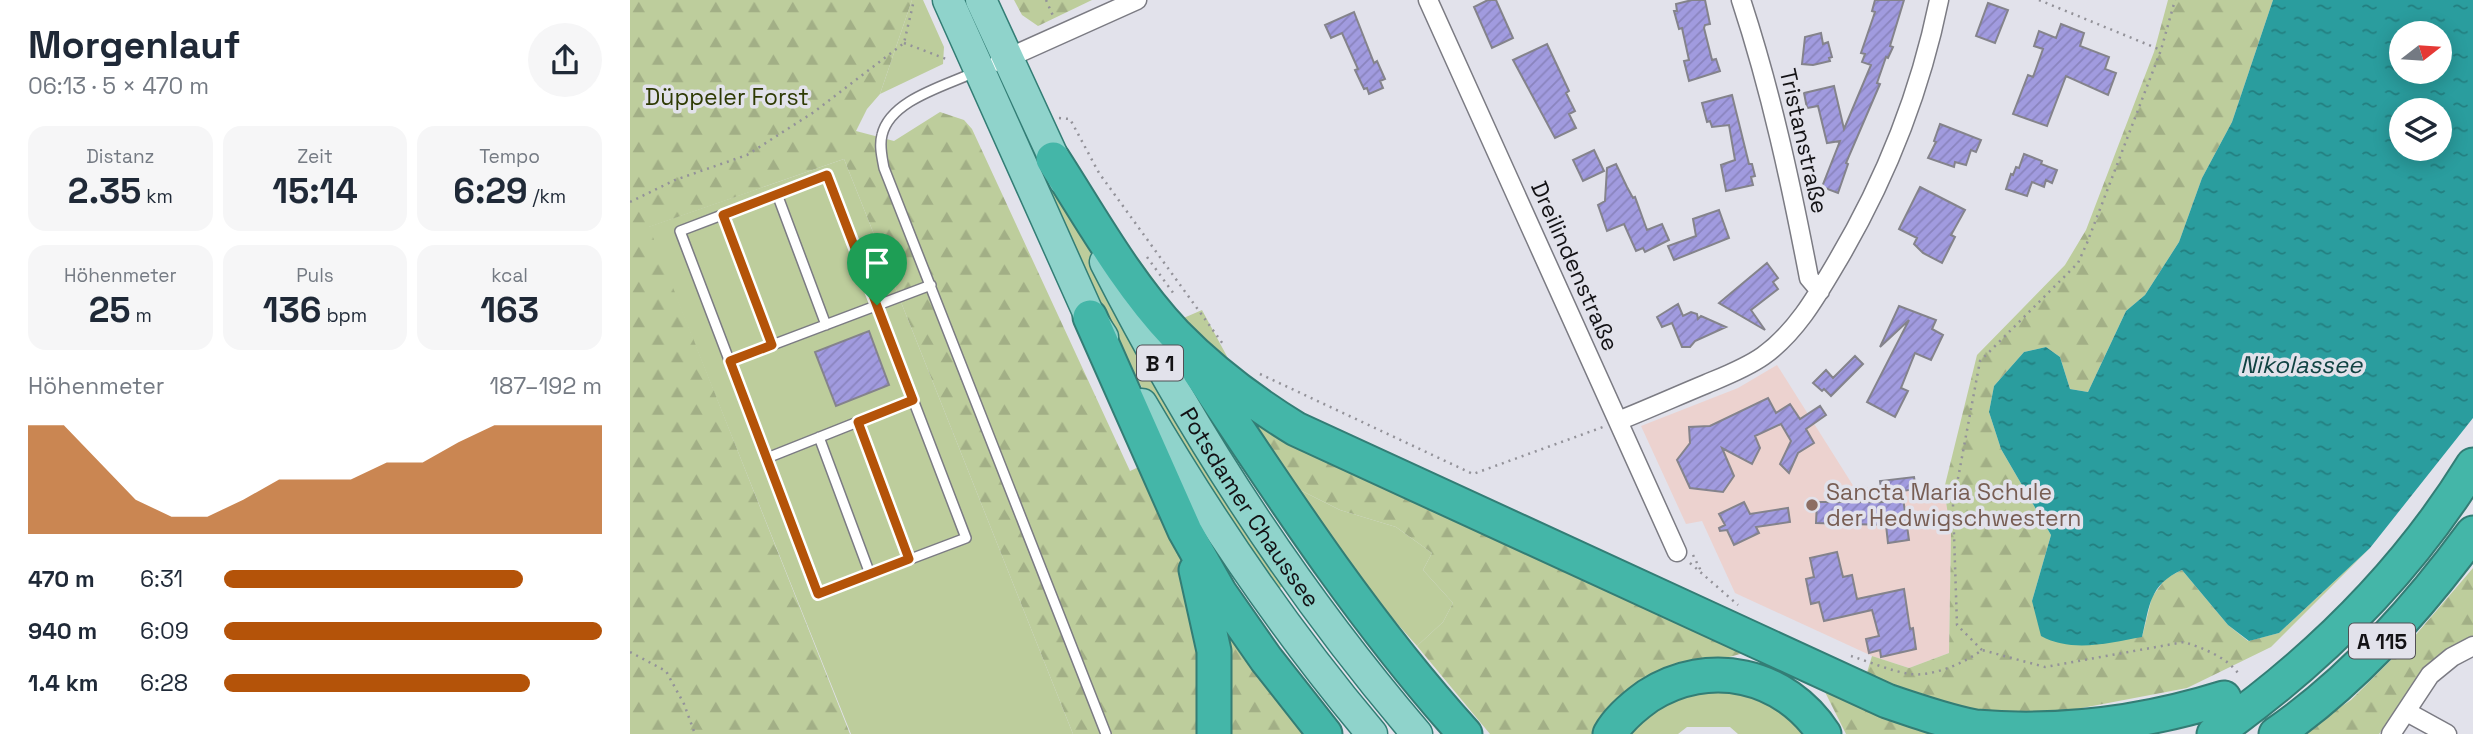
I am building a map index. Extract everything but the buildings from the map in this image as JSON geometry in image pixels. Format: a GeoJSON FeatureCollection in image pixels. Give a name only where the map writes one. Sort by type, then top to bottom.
{"type":"FeatureCollection","features":[{"type":"Feature","properties":{"kind":"highway"},"geometry":{"type":"LineString","coordinates":[[1053,159],[1131,278],[1175,334],[1271,480],[1373,624],[1465,734]]}},
{"type":"Feature","properties":{"kind":"highway"},"geometry":{"type":"LineString","coordinates":[[1090,317],[1185,531],[1220,593],[1266,659],[1325,734]]}},
{"type":"Feature","properties":{"kind":"highway"},"geometry":{"type":"LineString","coordinates":[[1175,334],[1213,370],[1257,405],[1296,429],[1887,701],[1933,717],[2015,732],[2059,732],[2129,725],[2231,685],[2330,640]]}},
{"type":"Feature","properties":{"kind":"highway","name":"A 115"},"geometry":{"type":"LineString","coordinates":[[2214,734],[2286,681],[2355,616],[2424,535],[2473,465]]}},
{"type":"Feature","properties":{"kind":"highway"},"geometry":{"type":"LineString","coordinates":[[1185,531],[1202,591],[1214,651],[1214,734]]}},
{"type":"Feature","properties":{"kind":"highway","name":"A 115"},"geometry":{"type":"LineString","coordinates":[[2276,734],[2336,688],[2403,620],[2443,574],[2473,533]]}},
{"type":"Feature","properties":{"kind":"highway"},"geometry":{"type":"LineString","coordinates":[[1610,734],[1640,702],[1668,685],[1702,676],[1719,675],[1750,679],[1783,693],[1800,704],[1824,734]]}},
{"type":"Feature","properties":{"kind":"highway"},"geometry":{"type":"LineString","coordinates":[[2167,734],[2231,685]]}},
{"type":"Feature","properties":{"kind":"main road","name":"Potsdamer Chaussee"},"geometry":{"type":"LineString","coordinates":[[948,0],[1090,317],[1221,531],[1289,629],[1372,734]]}},
{"type":"Feature","properties":{"kind":"main road","name":"Potsdamer Chaussee"},"geometry":{"type":"LineString","coordinates":[[981,0],[1053,159],[1129,309],[1236,491],[1310,600],[1365,673],[1417,734]]}},
{"type":"Feature","properties":{"kind":"street"},"geometry":{"type":"LineString","coordinates":[[980,70],[1138,0]]}},
{"type":"Feature","properties":{"kind":"street","name":"Dreilindenstraße"},"geometry":{"type":"LineString","coordinates":[[1428,0],[1677,552]]}},
{"type":"Feature","properties":{"kind":"street","name":"Tristanstraße"},"geometry":{"type":"LineString","coordinates":[[1741,0],[1759,55],[1785,156],[1809,278],[1820,291]]}},
{"type":"Feature","properties":{"kind":"street"},"geometry":{"type":"LineString","coordinates":[[1618,421],[1735,372],[1762,357],[1791,333],[1820,291],[1859,224],[1896,144],[1930,43],[1939,0]]}},
{"type":"Feature","properties":{"kind":"street"},"geometry":{"type":"LineString","coordinates":[[2391,734],[2430,675],[2452,657],[2473,646]]}},
{"type":"Feature","properties":{"kind":"street"},"geometry":{"type":"LineString","coordinates":[[2407,712],[2447,734]]}},
{"type":"Feature","properties":{"kind":"lane"},"geometry":{"type":"LineString","coordinates":[[980,70],[907,102],[890,115],[880,147],[884,168],[1106,734]]}},
{"type":"Feature","properties":{"kind":"lane"},"geometry":{"type":"LineString","coordinates":[[827,175],[966,538],[818,594],[680,231],[723,215],[827,175]]}},
{"type":"Feature","properties":{"kind":"lane"},"geometry":{"type":"LineString","coordinates":[[776,194],[826,325]]}},
{"type":"Feature","properties":{"kind":"lane"},"geometry":{"type":"LineString","coordinates":[[723,215],[772,345]]}},
{"type":"Feature","properties":{"kind":"lane"},"geometry":{"type":"LineString","coordinates":[[730,361],[931,285]]}},
{"type":"Feature","properties":{"kind":"lane"},"geometry":{"type":"LineString","coordinates":[[766,458],[913,400]]}},
{"type":"Feature","properties":{"kind":"lane"},"geometry":{"type":"LineString","coordinates":[[858,422],[909,559]]}},
{"type":"Feature","properties":{"kind":"lane"},"geometry":{"type":"LineString","coordinates":[[819,437],[870,574]]}},
{"type":"Feature","properties":{"kind":"path"},"geometry":{"type":"LineString","coordinates":[[630,202],[675,180],[747,155],[814,112],[904,43],[914,0]]}},
{"type":"Feature","properties":{"kind":"path"},"geometry":{"type":"LineString","coordinates":[[1046,0],[1061,34]]}},
{"type":"Feature","properties":{"kind":"path"},"geometry":{"type":"LineString","coordinates":[[2039,0],[2161,50]]}},
{"type":"Feature","properties":{"kind":"path"},"geometry":{"type":"LineString","coordinates":[[2175,0],[2161,50],[2078,262],[1980,361],[1953,505],[1958,625],[1982,650],[2045,667],[2184,642],[2231,664],[2231,685]]}},
{"type":"Feature","properties":{"kind":"path"},"geometry":{"type":"LineString","coordinates":[[904,43],[949,61]]}},
{"type":"Feature","properties":{"kind":"path"},"geometry":{"type":"LineString","coordinates":[[1059,118],[1070,119],[1099,173],[1228,352]]}},
{"type":"Feature","properties":{"kind":"path"},"geometry":{"type":"LineString","coordinates":[[1261,374],[1473,474],[1618,421]]}},
{"type":"Feature","properties":{"kind":"path"},"geometry":{"type":"LineString","coordinates":[[1702,574],[1741,607]]}},
{"type":"Feature","properties":{"kind":"path"},"geometry":{"type":"LineString","coordinates":[[1840,653],[1912,675],[1966,662],[1982,650]]}},
{"type":"Feature","properties":{"kind":"path"},"geometry":{"type":"LineString","coordinates":[[630,652],[666,671],[684,704],[695,734]]}},
{"type":"Feature","properties":{"kind":"shaded area","name":"Sancta Maria Schule der Hedwigschwestern"},"geometry":{"type":"Polygon","coordinates":[[[1777,365],[1854,487],[1944,489],[1951,534],[1949,653],[1909,668],[1872,656],[1735,593],[1702,521],[1686,524],[1641,426],[1738,388],[1777,365]]]}},
{"type":"Feature","properties":{"kind":"green space","name":"Düppeler Forst"},"geometry":{"type":"Polygon","coordinates":[[[630,0],[912,0],[880,94],[867,109],[856,131],[894,141],[940,112],[964,120],[972,129],[1130,471],[1143,465],[1171,531],[1193,598],[1204,734],[1073,734],[844,159],[649,227],[850,734],[630,734],[630,0]]]}},
{"type":"Feature","properties":{"kind":"green space"},"geometry":{"type":"Polygon","coordinates":[[[912,0],[923,0],[944,47],[943,64],[880,94],[912,0]]]}},
{"type":"Feature","properties":{"kind":"green space"},"geometry":{"type":"Polygon","coordinates":[[[1014,0],[1092,0],[1038,26],[1022,15],[1014,0]]]}},
{"type":"Feature","properties":{"kind":"green space"},"geometry":{"type":"Polygon","coordinates":[[[2168,0],[2273,0],[2232,122],[2202,178],[2179,242],[2145,295],[2126,311],[2088,392],[2070,389],[2060,357],[2046,347],[2024,352],[1994,386],[1989,412],[2001,449],[2051,535],[2032,601],[2142,637],[2152,597],[2166,578],[2182,570],[2228,625],[2248,641],[2279,633],[2370,548],[2271,647],[2187,688],[2029,718],[1947,704],[1865,679],[1872,656],[1909,668],[1949,653],[1951,534],[1944,489],[1977,355],[2065,265],[2086,230],[2154,52],[2168,0]]]}},
{"type":"Feature","properties":{"kind":"green space"},"geometry":{"type":"Polygon","coordinates":[[[1015,93],[1095,263],[1288,582],[1273,593],[1162,423],[1113,336],[1002,98],[1015,93]]]}},
{"type":"Feature","properties":{"kind":"green space"},"geometry":{"type":"Polygon","coordinates":[[[844,159],[1073,734],[851,734],[648,227],[844,159]]]}},
{"type":"Feature","properties":{"kind":"green space"},"geometry":{"type":"Polygon","coordinates":[[[1076,172],[1179,320],[1202,310],[1230,362],[1224,369],[1179,325],[1140,278],[1106,228],[1076,172]]]}},
{"type":"Feature","properties":{"kind":"green space"},"geometry":{"type":"Polygon","coordinates":[[[1247,415],[1751,651],[1711,662],[1597,734],[1490,734],[1417,646],[1443,622],[1453,603],[1423,570],[1432,553],[1396,527],[1340,510],[1294,487],[1247,415]]]}},
{"type":"Feature","properties":{"kind":"green space"},"geometry":{"type":"Polygon","coordinates":[[[1294,487],[1340,510],[1396,527],[1432,553],[1423,570],[1453,603],[1443,622],[1417,646],[1349,569],[1294,487]]]}},
{"type":"Feature","properties":{"kind":"green space"},"geometry":{"type":"Polygon","coordinates":[[[2473,568],[2473,640],[2428,667],[2379,734],[2300,734],[2351,700],[2413,638],[2473,568]]]}},
{"type":"Feature","properties":{"kind":"green space"},"geometry":{"type":"Polygon","coordinates":[[[1225,619],[1311,734],[1228,734],[1225,619]]]}},
{"type":"Feature","properties":{"kind":"green space"},"geometry":{"type":"Polygon","coordinates":[[[1821,684],[1938,734],[1846,734],[1821,684]]]}},
{"type":"Feature","properties":{"kind":"green space"},"geometry":{"type":"Polygon","coordinates":[[[1713,688],[1771,700],[1809,734],[1738,734],[1730,727],[1687,727],[1678,734],[1625,734],[1673,697],[1713,688]]]}},
{"type":"Feature","properties":{"kind":"water","name":"Nikolassee"},"geometry":{"type":"Polygon","coordinates":[[[2273,0],[2473,0],[2473,418],[2370,548],[2279,633],[2249,641],[2228,625],[2182,570],[2157,589],[2149,606],[2142,637],[2091,645],[2053,641],[2041,636],[2032,601],[2051,535],[2001,449],[1989,412],[1994,386],[2024,352],[2046,347],[2060,357],[2070,389],[2088,392],[2126,311],[2145,295],[2179,242],[2202,178],[2232,122],[2273,0]]]}},
{"type":"Feature","properties":{"kind":"place","name":"Sancta Maria Schule der Hedwigschwestern"},"geometry":{"type":"Point","coordinates":[1812,505]}},
{"type":"Feature","properties":{"kind":"route"},"geometry":{"type":"LineString","coordinates":[[827,175],[877,305],[913,400],[858,422],[909,559],[818,594],[730,361],[772,345],[723,215],[827,175]]}}]}
